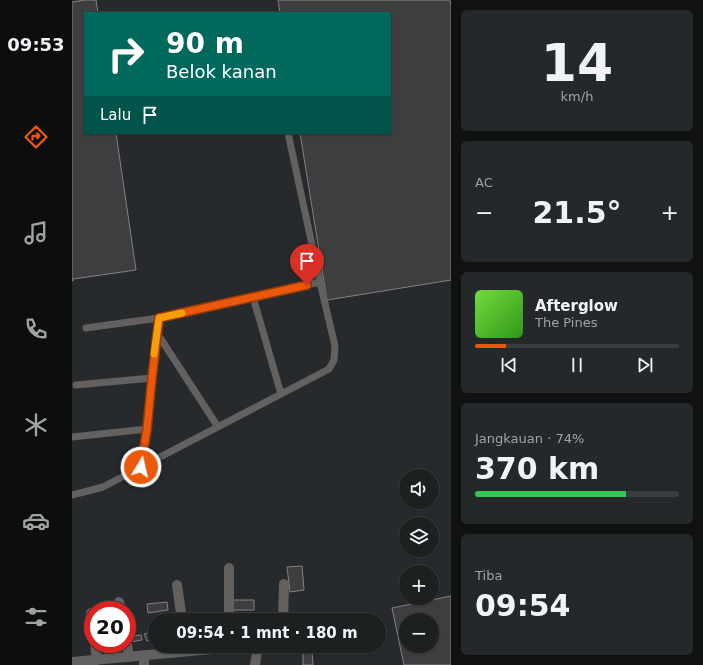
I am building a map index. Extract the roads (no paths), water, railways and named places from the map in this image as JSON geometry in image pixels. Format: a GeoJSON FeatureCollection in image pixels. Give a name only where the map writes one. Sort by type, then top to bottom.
{"type":"FeatureCollection","features":[{"type":"Feature","properties":{"kind":"street"},"geometry":{"type":"LineString","coordinates":[[229,568],[229,613]]}},
{"type":"Feature","properties":{"kind":"street"},"geometry":{"type":"LineString","coordinates":[[283,613],[284,584]]}},
{"type":"Feature","properties":{"kind":"street"},"geometry":{"type":"LineString","coordinates":[[177,585],[181,613]]}},
{"type":"Feature","properties":{"kind":"street"},"geometry":{"type":"LineString","coordinates":[[96,653],[97,660]]}},
{"type":"Feature","properties":{"kind":"street"},"geometry":{"type":"LineString","coordinates":[[128,653],[129,657]]}},
{"type":"Feature","properties":{"kind":"street"},"geometry":{"type":"LineString","coordinates":[[79,663],[129,657],[144,660],[171,653]]}},
{"type":"Feature","properties":{"kind":"street"},"geometry":{"type":"LineString","coordinates":[[255,665],[257,653]]}},
{"type":"Feature","properties":{"kind":"lane"},"geometry":{"type":"LineString","coordinates":[[72,495],[103,487],[329,370],[334,360],[335,346],[288,134]]}},
{"type":"Feature","properties":{"kind":"lane"},"geometry":{"type":"LineString","coordinates":[[86,328],[159,318],[320,282]]}},
{"type":"Feature","properties":{"kind":"lane"},"geometry":{"type":"LineString","coordinates":[[253,297],[281,394]]}},
{"type":"Feature","properties":{"kind":"lane"},"geometry":{"type":"LineString","coordinates":[[141,467],[147,429],[159,318]]}},
{"type":"Feature","properties":{"kind":"lane"},"geometry":{"type":"LineString","coordinates":[[157,333],[218,427]]}},
{"type":"Feature","properties":{"kind":"lane"},"geometry":{"type":"LineString","coordinates":[[76,385],[152,378]]}},
{"type":"Feature","properties":{"kind":"lane"},"geometry":{"type":"LineString","coordinates":[[72,437],[147,429]]}}]}
